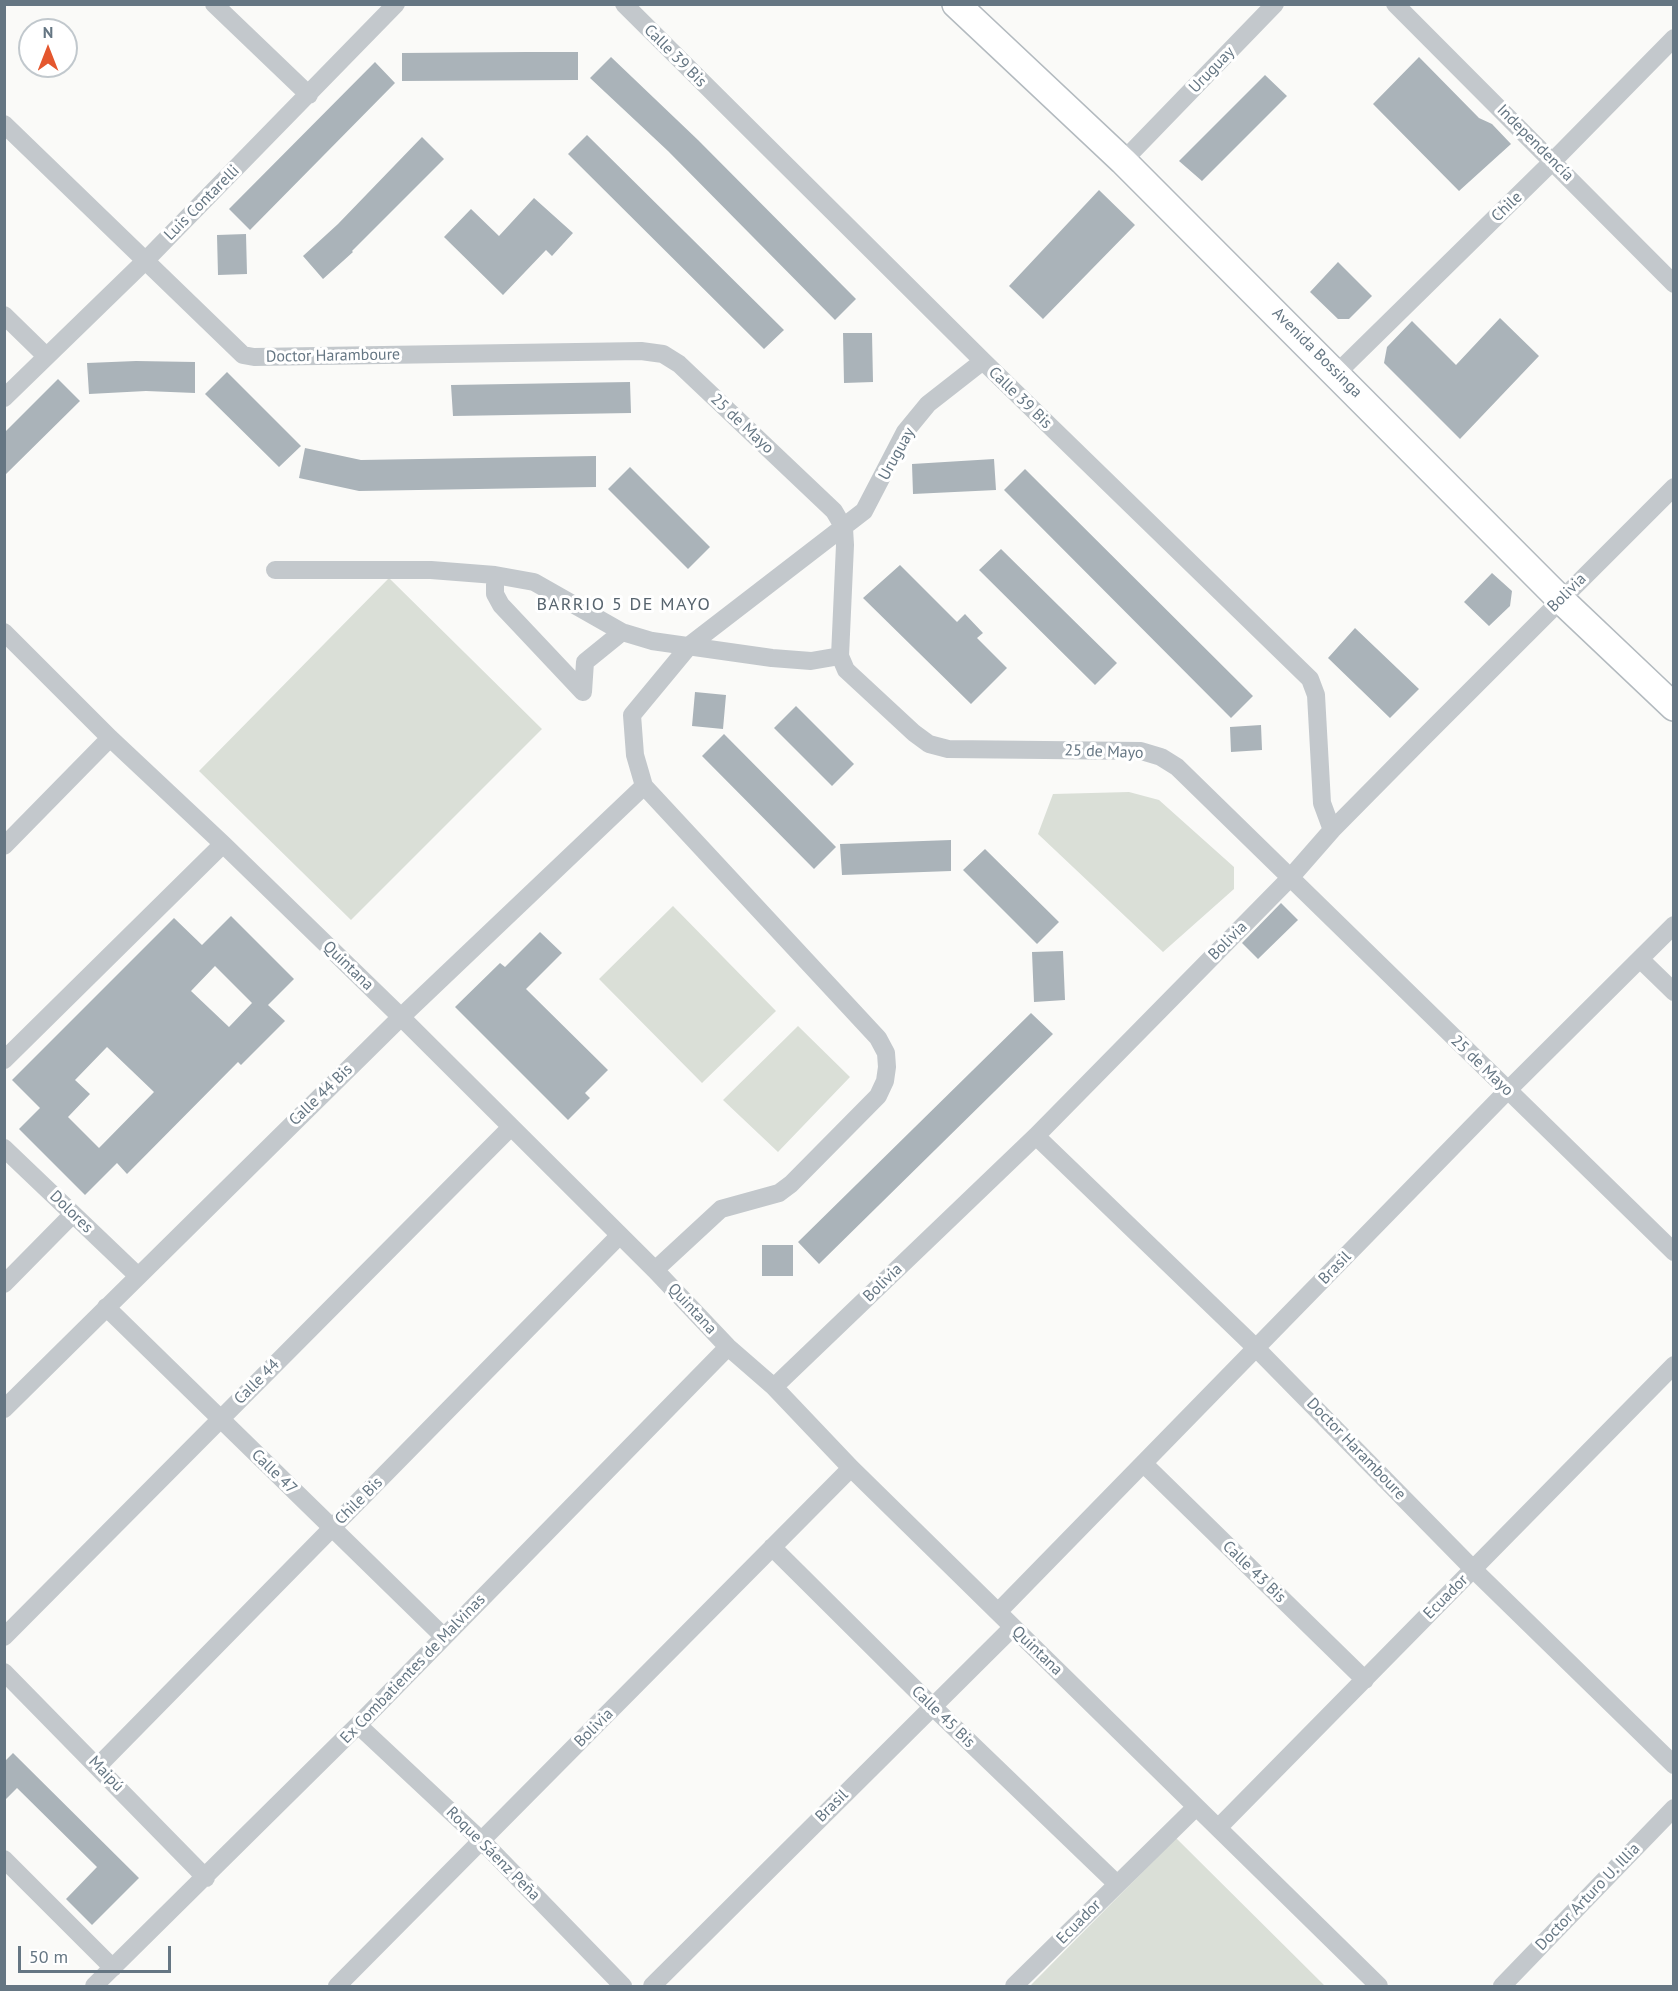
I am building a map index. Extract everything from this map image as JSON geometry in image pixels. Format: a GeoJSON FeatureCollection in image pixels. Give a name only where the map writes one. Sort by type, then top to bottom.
{"type":"FeatureCollection","features":[{"type":"Feature","properties":{"kind":"main road","name":"Avenida Bossinga"},"geometry":{"type":"LineString","coordinates":[[956,4],[1124,161],[1560,599],[1674,707]]}},
{"type":"Feature","properties":{"kind":"street"},"geometry":{"type":"LineString","coordinates":[[214,4],[309,95]]}},
{"type":"Feature","properties":{"kind":"street","name":"Luis Contarelli"},"geometry":{"type":"LineString","coordinates":[[4,398],[145,261],[396,4]]}},
{"type":"Feature","properties":{"kind":"street","name":"Calle 39 Bis"},"geometry":{"type":"LineString","coordinates":[[624,4],[983,361],[1310,679],[1316,695],[1322,803],[1332,830]]}},
{"type":"Feature","properties":{"kind":"street","name":"Uruguay"},"geometry":{"type":"LineString","coordinates":[[1124,161],[1275,4]]}},
{"type":"Feature","properties":{"kind":"street","name":"Independencía"},"geometry":{"type":"LineString","coordinates":[[1395,4],[1674,285]]}},
{"type":"Feature","properties":{"kind":"street","name":"Chile"},"geometry":{"type":"LineString","coordinates":[[1337,373],[1553,161],[1674,38]]}},
{"type":"Feature","properties":{"kind":"street","name":"Doctor Haramboure"},"geometry":{"type":"LineString","coordinates":[[4,124],[231,346],[243,355],[254,357],[641,351],[663,354],[679,364]]}},
{"type":"Feature","properties":{"kind":"street"},"geometry":{"type":"LineString","coordinates":[[4,315],[46,356]]}},
{"type":"Feature","properties":{"kind":"street","name":"Uruguay"},"geometry":{"type":"LineString","coordinates":[[644,786],[635,755],[632,715],[642,700],[690,645],[864,511],[911,425],[928,404],[983,361]]}},
{"type":"Feature","properties":{"kind":"street","name":"25 de Mayo"},"geometry":{"type":"LineString","coordinates":[[679,364],[834,511],[844,528]]}},
{"type":"Feature","properties":{"kind":"street","name":"Bolivia"},"geometry":{"type":"LineString","coordinates":[[774,1387],[1036,1136],[1290,878],[1332,830],[1674,487]]}},
{"type":"Feature","properties":{"kind":"street"},"geometry":{"type":"LineString","coordinates":[[275,570],[431,570],[495,575],[534,582],[622,632],[652,641],[811,661],[840,656],[844,528]]}},
{"type":"Feature","properties":{"kind":"street"},"geometry":{"type":"LineString","coordinates":[[495,575],[495,594],[501,605],[583,692],[585,662],[622,632]]}},
{"type":"Feature","properties":{"kind":"street","name":"Quintana"},"geometry":{"type":"LineString","coordinates":[[4,632],[110,738],[401,1017],[655,1270],[728,1347],[774,1387],[851,1468],[1379,1986]]}},
{"type":"Feature","properties":{"kind":"street","name":"25 de Mayo"},"geometry":{"type":"LineString","coordinates":[[840,656],[846,670],[929,744],[948,749],[1141,751],[1161,757],[1178,767],[1674,1252]]}},
{"type":"Feature","properties":{"kind":"street"},"geometry":{"type":"LineString","coordinates":[[4,846],[110,738]]}},
{"type":"Feature","properties":{"kind":"street"},"geometry":{"type":"LineString","coordinates":[[644,786],[878,1038],[886,1053],[887,1067],[885,1081],[878,1096],[791,1184],[779,1193],[721,1209],[655,1270]]}},
{"type":"Feature","properties":{"kind":"street","name":"Calle 44 Bis"},"geometry":{"type":"LineString","coordinates":[[4,1410],[401,1017],[644,786]]}},
{"type":"Feature","properties":{"kind":"street"},"geometry":{"type":"LineString","coordinates":[[4,1060],[223,844]]}},
{"type":"Feature","properties":{"kind":"street","name":"Brasil"},"geometry":{"type":"LineString","coordinates":[[998,1612],[1508,1090],[1674,925]]}},
{"type":"Feature","properties":{"kind":"street"},"geometry":{"type":"LineString","coordinates":[[1640,959],[1674,992]]}},
{"type":"Feature","properties":{"kind":"street","name":"Calle 44"},"geometry":{"type":"LineString","coordinates":[[4,1637],[510,1128]]}},
{"type":"Feature","properties":{"kind":"street","name":"Doctor Haramboure"},"geometry":{"type":"LineString","coordinates":[[1036,1136],[1257,1348],[1474,1570],[1674,1765]]}},
{"type":"Feature","properties":{"kind":"street","name":"Dolores"},"geometry":{"type":"LineString","coordinates":[[4,1148],[138,1276]]}},
{"type":"Feature","properties":{"kind":"street"},"geometry":{"type":"LineString","coordinates":[[4,1284],[73,1214]]}},
{"type":"Feature","properties":{"kind":"street","name":"Chile Bis"},"geometry":{"type":"LineString","coordinates":[[98,1766],[620,1236]]}},
{"type":"Feature","properties":{"kind":"street","name":"Calle 47"},"geometry":{"type":"LineString","coordinates":[[106,1307],[444,1636]]}},
{"type":"Feature","properties":{"kind":"street","name":"Ex Combatientes de Malvinas"},"geometry":{"type":"LineString","coordinates":[[94,1986],[206,1878],[358,1725],[728,1347]]}},
{"type":"Feature","properties":{"kind":"street","name":"Ecuador"},"geometry":{"type":"LineString","coordinates":[[1218,1828],[1674,1365]]}},
{"type":"Feature","properties":{"kind":"street","name":"Calle 43 Bis"},"geometry":{"type":"LineString","coordinates":[[1144,1464],[1365,1680]]}},
{"type":"Feature","properties":{"kind":"street","name":"Bolivia"},"geometry":{"type":"LineString","coordinates":[[337,1986],[851,1468]]}},
{"type":"Feature","properties":{"kind":"street","name":"Calle 45 Bis"},"geometry":{"type":"LineString","coordinates":[[772,1547],[932,1706],[1117,1884]]}},
{"type":"Feature","properties":{"kind":"street","name":"Brasil"},"geometry":{"type":"LineString","coordinates":[[652,1986],[1013,1627]]}},
{"type":"Feature","properties":{"kind":"street","name":"Maipú"},"geometry":{"type":"LineString","coordinates":[[4,1672],[206,1878]]}},
{"type":"Feature","properties":{"kind":"street","name":"Roque Sáenz Peña"},"geometry":{"type":"LineString","coordinates":[[358,1725],[482,1841],[623,1986]]}},
{"type":"Feature","properties":{"kind":"street","name":"Ecuador"},"geometry":{"type":"LineString","coordinates":[[1014,1986],[1196,1807]]}},
{"type":"Feature","properties":{"kind":"street","name":"Doctor Arturo U. Illia"},"geometry":{"type":"LineString","coordinates":[[1502,1986],[1670,1818]]}},
{"type":"Feature","properties":{"kind":"street"},"geometry":{"type":"LineString","coordinates":[[4,1859],[112,1968]]}},
{"type":"Feature","properties":{"kind":"shaded area"},"geometry":{"type":"Polygon","coordinates":[[[389,578],[542,729],[351,920],[199,771],[389,578]]]}},
{"type":"Feature","properties":{"kind":"shaded area"},"geometry":{"type":"Polygon","coordinates":[[[1129,792],[1159,800],[1234,867],[1234,889],[1163,952],[1038,834],[1053,794],[1129,792]]]}},
{"type":"Feature","properties":{"kind":"shaded area"},"geometry":{"type":"Polygon","coordinates":[[[673,906],[776,1011],[702,1083],[599,979],[673,906]]]}},
{"type":"Feature","properties":{"kind":"shaded area"},"geometry":{"type":"Polygon","coordinates":[[[798,1026],[850,1077],[778,1152],[723,1100],[798,1026]]]}},
{"type":"Feature","properties":{"kind":"shaded area"},"geometry":{"type":"Polygon","coordinates":[[[1176,1838],[1325,1986],[1030,1986],[1176,1838]]]}},
{"type":"Feature","properties":{"kind":"building"},"geometry":{"type":"Polygon","coordinates":[[[578,52],[578,80],[402,81],[402,53],[578,52]]]}},
{"type":"Feature","properties":{"kind":"building"},"geometry":{"type":"Polygon","coordinates":[[[611,57],[698,140],[856,299],[835,320],[668,151],[590,78],[611,57]]]}},
{"type":"Feature","properties":{"kind":"building"},"geometry":{"type":"Polygon","coordinates":[[[1419,57],[1479,118],[1492,124],[1511,144],[1459,191],[1373,104],[1419,57]]]}},
{"type":"Feature","properties":{"kind":"building"},"geometry":{"type":"Polygon","coordinates":[[[375,62],[395,83],[250,230],[229,209],[375,62]]]}},
{"type":"Feature","properties":{"kind":"building"},"geometry":{"type":"Polygon","coordinates":[[[1265,75],[1287,96],[1202,181],[1179,161],[1265,75]]]}},
{"type":"Feature","properties":{"kind":"building"},"geometry":{"type":"Polygon","coordinates":[[[587,135],[784,330],[764,349],[568,154],[587,135]]]}},
{"type":"Feature","properties":{"kind":"building"},"geometry":{"type":"Polygon","coordinates":[[[422,137],[444,159],[353,252],[323,279],[303,256],[338,224],[422,137]]]}},
{"type":"Feature","properties":{"kind":"building"},"geometry":{"type":"Polygon","coordinates":[[[1099,190],[1135,225],[1043,319],[1009,286],[1099,190]]]}},
{"type":"Feature","properties":{"kind":"building"},"geometry":{"type":"Polygon","coordinates":[[[534,198],[573,233],[552,256],[546,250],[503,295],[444,237],[471,209],[499,236],[534,198]]]}},
{"type":"Feature","properties":{"kind":"building"},"geometry":{"type":"Polygon","coordinates":[[[246,234],[247,274],[218,275],[217,235],[246,234]]]}},
{"type":"Feature","properties":{"kind":"building"},"geometry":{"type":"Polygon","coordinates":[[[1338,262],[1372,296],[1349,319],[1338,319],[1310,292],[1338,262]]]}},
{"type":"Feature","properties":{"kind":"building"},"geometry":{"type":"Polygon","coordinates":[[[1500,318],[1539,356],[1460,439],[1384,363],[1387,347],[1412,321],[1456,365],[1500,318]]]}},
{"type":"Feature","properties":{"kind":"building"},"geometry":{"type":"Polygon","coordinates":[[[843,333],[872,333],[873,382],[844,383],[843,333]]]}},
{"type":"Feature","properties":{"kind":"building"},"geometry":{"type":"Polygon","coordinates":[[[195,362],[195,393],[146,391],[89,394],[87,363],[195,362]]]}},
{"type":"Feature","properties":{"kind":"building"},"geometry":{"type":"Polygon","coordinates":[[[227,372],[301,446],[279,467],[205,394],[227,372]]]}},
{"type":"Feature","properties":{"kind":"building"},"geometry":{"type":"Polygon","coordinates":[[[58,379],[80,401],[4,476],[4,433],[58,379]]]}},
{"type":"Feature","properties":{"kind":"building"},"geometry":{"type":"Polygon","coordinates":[[[630,382],[631,413],[453,416],[451,385],[630,382]]]}},
{"type":"Feature","properties":{"kind":"building"},"geometry":{"type":"Polygon","coordinates":[[[305,448],[361,460],[596,456],[596,487],[359,491],[299,478],[305,448]]]}},
{"type":"Feature","properties":{"kind":"building"},"geometry":{"type":"Polygon","coordinates":[[[994,459],[996,490],[913,494],[912,464],[994,459]]]}},
{"type":"Feature","properties":{"kind":"building"},"geometry":{"type":"Polygon","coordinates":[[[630,467],[710,547],[688,569],[608,489],[630,467]]]}},
{"type":"Feature","properties":{"kind":"building"},"geometry":{"type":"Polygon","coordinates":[[[1025,469],[1253,696],[1231,718],[1004,490],[1025,469]]]}},
{"type":"Feature","properties":{"kind":"building"},"geometry":{"type":"Polygon","coordinates":[[[1001,549],[1117,663],[1095,685],[979,570],[1001,549]]]}},
{"type":"Feature","properties":{"kind":"building"},"geometry":{"type":"Polygon","coordinates":[[[900,565],[957,622],[965,614],[983,633],[977,638],[1007,668],[971,704],[863,598],[900,565]]]}},
{"type":"Feature","properties":{"kind":"building"},"geometry":{"type":"Polygon","coordinates":[[[1492,573],[1512,591],[1510,606],[1489,626],[1464,602],[1492,573]]]}},
{"type":"Feature","properties":{"kind":"building"},"geometry":{"type":"Polygon","coordinates":[[[1355,628],[1419,689],[1390,718],[1328,658],[1355,628]]]}},
{"type":"Feature","properties":{"kind":"building"},"geometry":{"type":"Polygon","coordinates":[[[695,692],[726,695],[723,729],[692,726],[695,692]]]}},
{"type":"Feature","properties":{"kind":"building"},"geometry":{"type":"Polygon","coordinates":[[[796,706],[854,764],[832,786],[774,728],[796,706]]]}},
{"type":"Feature","properties":{"kind":"building"},"geometry":{"type":"Polygon","coordinates":[[[1261,725],[1262,750],[1231,752],[1230,727],[1261,725]]]}},
{"type":"Feature","properties":{"kind":"building"},"geometry":{"type":"Polygon","coordinates":[[[724,734],[836,847],[814,869],[702,756],[724,734]]]}},
{"type":"Feature","properties":{"kind":"building"},"geometry":{"type":"Polygon","coordinates":[[[951,840],[951,871],[842,875],[840,844],[951,840]]]}},
{"type":"Feature","properties":{"kind":"building"},"geometry":{"type":"Polygon","coordinates":[[[985,849],[1059,922],[1037,944],[963,870],[985,849]]]}},
{"type":"Feature","properties":{"kind":"building"},"geometry":{"type":"Polygon","coordinates":[[[1281,903],[1298,920],[1258,959],[1242,943],[1281,903]]]}},
{"type":"Feature","properties":{"kind":"building"},"geometry":{"type":"Polygon","coordinates":[[[231,916],[294,979],[268,1005],[285,1021],[241,1065],[238,1062],[127,1174],[117,1163],[85,1195],[19,1129],[40,1108],[12,1080],[174,918],[202,945],[231,916]],[[215,966],[191,991],[229,1027],[252,1003],[215,966]],[[107,1047],[75,1080],[90,1094],[68,1117],[99,1148],[154,1092],[107,1047]]]}},
{"type":"Feature","properties":{"kind":"building"},"geometry":{"type":"Polygon","coordinates":[[[540,932],[562,953],[526,989],[608,1070],[585,1093],[590,1098],[568,1120],[455,1007],[500,963],[505,967],[540,932]]]}},
{"type":"Feature","properties":{"kind":"building"},"geometry":{"type":"Polygon","coordinates":[[[1063,951],[1065,1000],[1034,1002],[1032,952],[1063,951]]]}},
{"type":"Feature","properties":{"kind":"building"},"geometry":{"type":"Polygon","coordinates":[[[1031,1013],[1053,1034],[819,1264],[798,1242],[1031,1013]]]}},
{"type":"Feature","properties":{"kind":"building"},"geometry":{"type":"Polygon","coordinates":[[[762,1245],[793,1245],[793,1276],[762,1276],[762,1245]]]}},
{"type":"Feature","properties":{"kind":"building"},"geometry":{"type":"Polygon","coordinates":[[[13,1753],[139,1878],[92,1925],[66,1899],[97,1867],[17,1788],[4,1801],[4,1762],[13,1753]]]}},
{"type":"Feature","properties":{"kind":"district","name":"BARRIO 5 DE MAYO"},"geometry":{"type":"Point","coordinates":[624,605]}}]}
